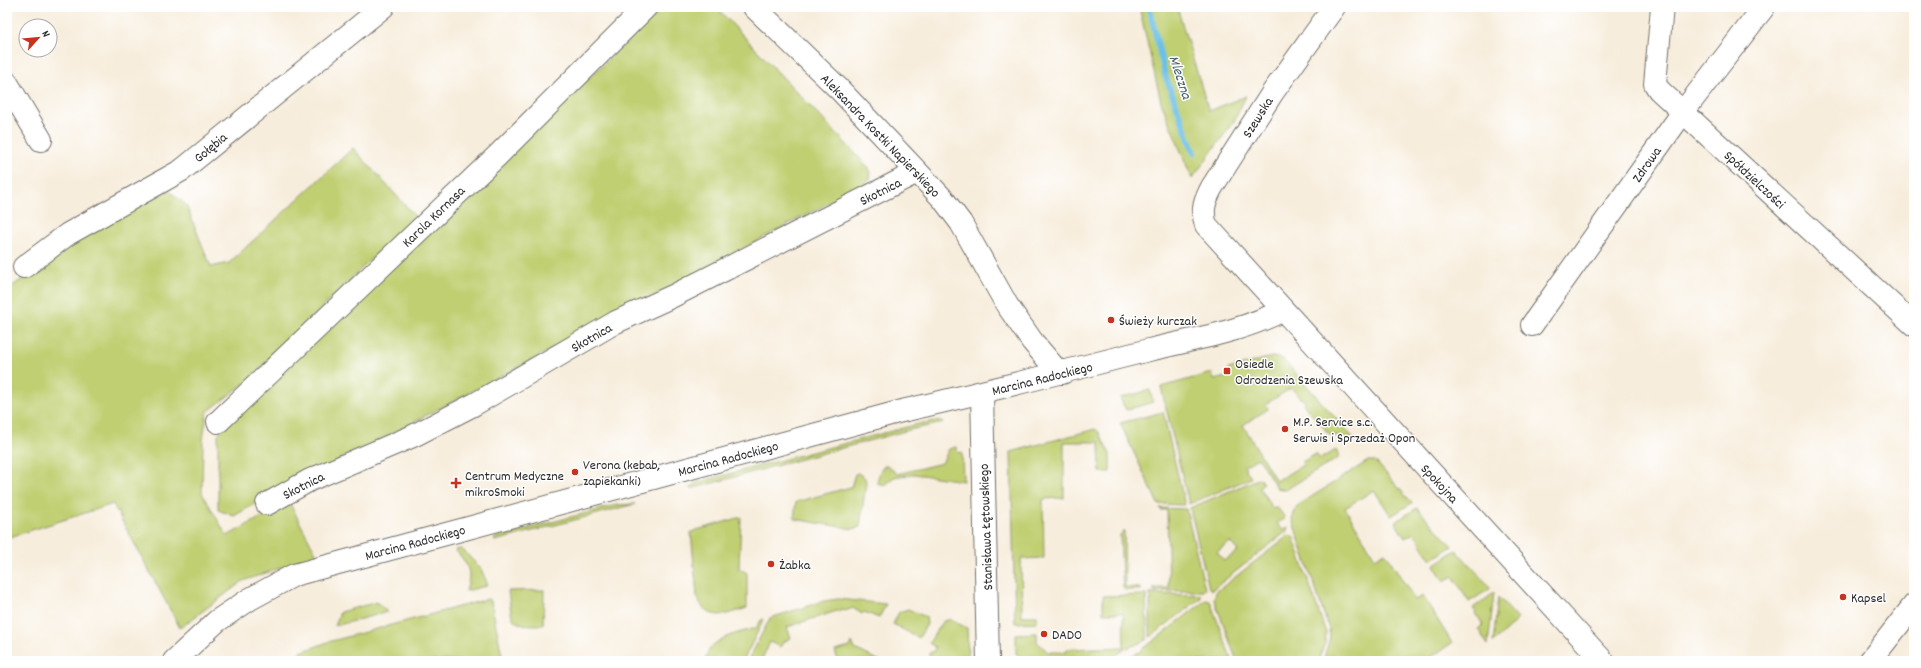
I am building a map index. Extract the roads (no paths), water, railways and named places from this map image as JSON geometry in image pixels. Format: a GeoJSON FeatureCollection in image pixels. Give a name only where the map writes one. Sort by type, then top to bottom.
{"type":"FeatureCollection","features":[{"type":"Feature","properties":{"kind":"street","name":"Gołębia"},"geometry":{"type":"LineString","coordinates":[[24,267],[68,234],[182,170],[383,7]]}},
{"type":"Feature","properties":{"kind":"street","name":"Karola Kornasa"},"geometry":{"type":"LineString","coordinates":[[218,422],[498,155],[646,7]]}},
{"type":"Feature","properties":{"kind":"street","name":"Aleksandra Kostki Napierskiego"},"geometry":{"type":"LineString","coordinates":[[754,7],[839,89],[943,199],[961,223],[1007,306],[1032,341],[1054,367],[1062,373]]}},
{"type":"Feature","properties":{"kind":"street","name":"Szewska"},"geometry":{"type":"LineString","coordinates":[[1213,233],[1206,225],[1203,216],[1206,198],[1273,92],[1334,7]]}},
{"type":"Feature","properties":{"kind":"street","name":"Spółdzielczości"},"geometry":{"type":"LineString","coordinates":[[1662,7],[1655,84],[1659,90],[1914,325]]}},
{"type":"Feature","properties":{"kind":"street","name":"Zdrowa"},"geometry":{"type":"LineString","coordinates":[[1532,325],[1683,112],[1764,7]]}},
{"type":"Feature","properties":{"kind":"street"},"geometry":{"type":"LineString","coordinates":[[7,83],[41,140]]}},
{"type":"Feature","properties":{"kind":"street","name":"Skotnica"},"geometry":{"type":"LineString","coordinates":[[267,504],[310,480],[414,436],[474,404],[616,322],[680,292],[917,172]]}},
{"type":"Feature","properties":{"kind":"street","name":"Spokojna"},"geometry":{"type":"LineString","coordinates":[[1213,233],[1603,661]]}},
{"type":"Feature","properties":{"kind":"street","name":"Marcina Radockiego"},"geometry":{"type":"LineString","coordinates":[[174,661],[217,620],[250,598],[294,575],[895,413],[982,393],[1206,337],[1272,316],[1283,310]]}},
{"type":"Feature","properties":{"kind":"street","name":"Stanisława Łętowskiego"},"geometry":{"type":"LineString","coordinates":[[982,393],[988,661]]}},
{"type":"Feature","properties":{"kind":"street"},"geometry":{"type":"LineString","coordinates":[[1870,661],[1914,605]]}},
{"type":"Feature","properties":{"kind":"waterway","name":"Mleczna"},"geometry":{"type":"LineString","coordinates":[[1149,7],[1165,75],[1194,153]]}},
{"type":"Feature","properties":{"kind":"place","name":"Świeży kurczak"},"geometry":{"type":"Point","coordinates":[1111,320]}},
{"type":"Feature","properties":{"kind":"place","name":"Osiedle Odrodzenia Szewska"},"geometry":{"type":"Point","coordinates":[1227,371]}},
{"type":"Feature","properties":{"kind":"place","name":"M.P. Service s.c. Serwis i Sprzedaż Opon"},"geometry":{"type":"Point","coordinates":[1285,429]}},
{"type":"Feature","properties":{"kind":"place","name":"Verona (kebab, zapiekanki)"},"geometry":{"type":"Point","coordinates":[575,472]}},
{"type":"Feature","properties":{"kind":"place","name":"Centrum Medyczne mikroSmoki"},"geometry":{"type":"Point","coordinates":[456,483]}},
{"type":"Feature","properties":{"kind":"place","name":"Żabka"},"geometry":{"type":"Point","coordinates":[771,564]}},
{"type":"Feature","properties":{"kind":"place","name":"Kapsel"},"geometry":{"type":"Point","coordinates":[1843,597]}},
{"type":"Feature","properties":{"kind":"place","name":"DADO"},"geometry":{"type":"Point","coordinates":[1044,634]}}]}
